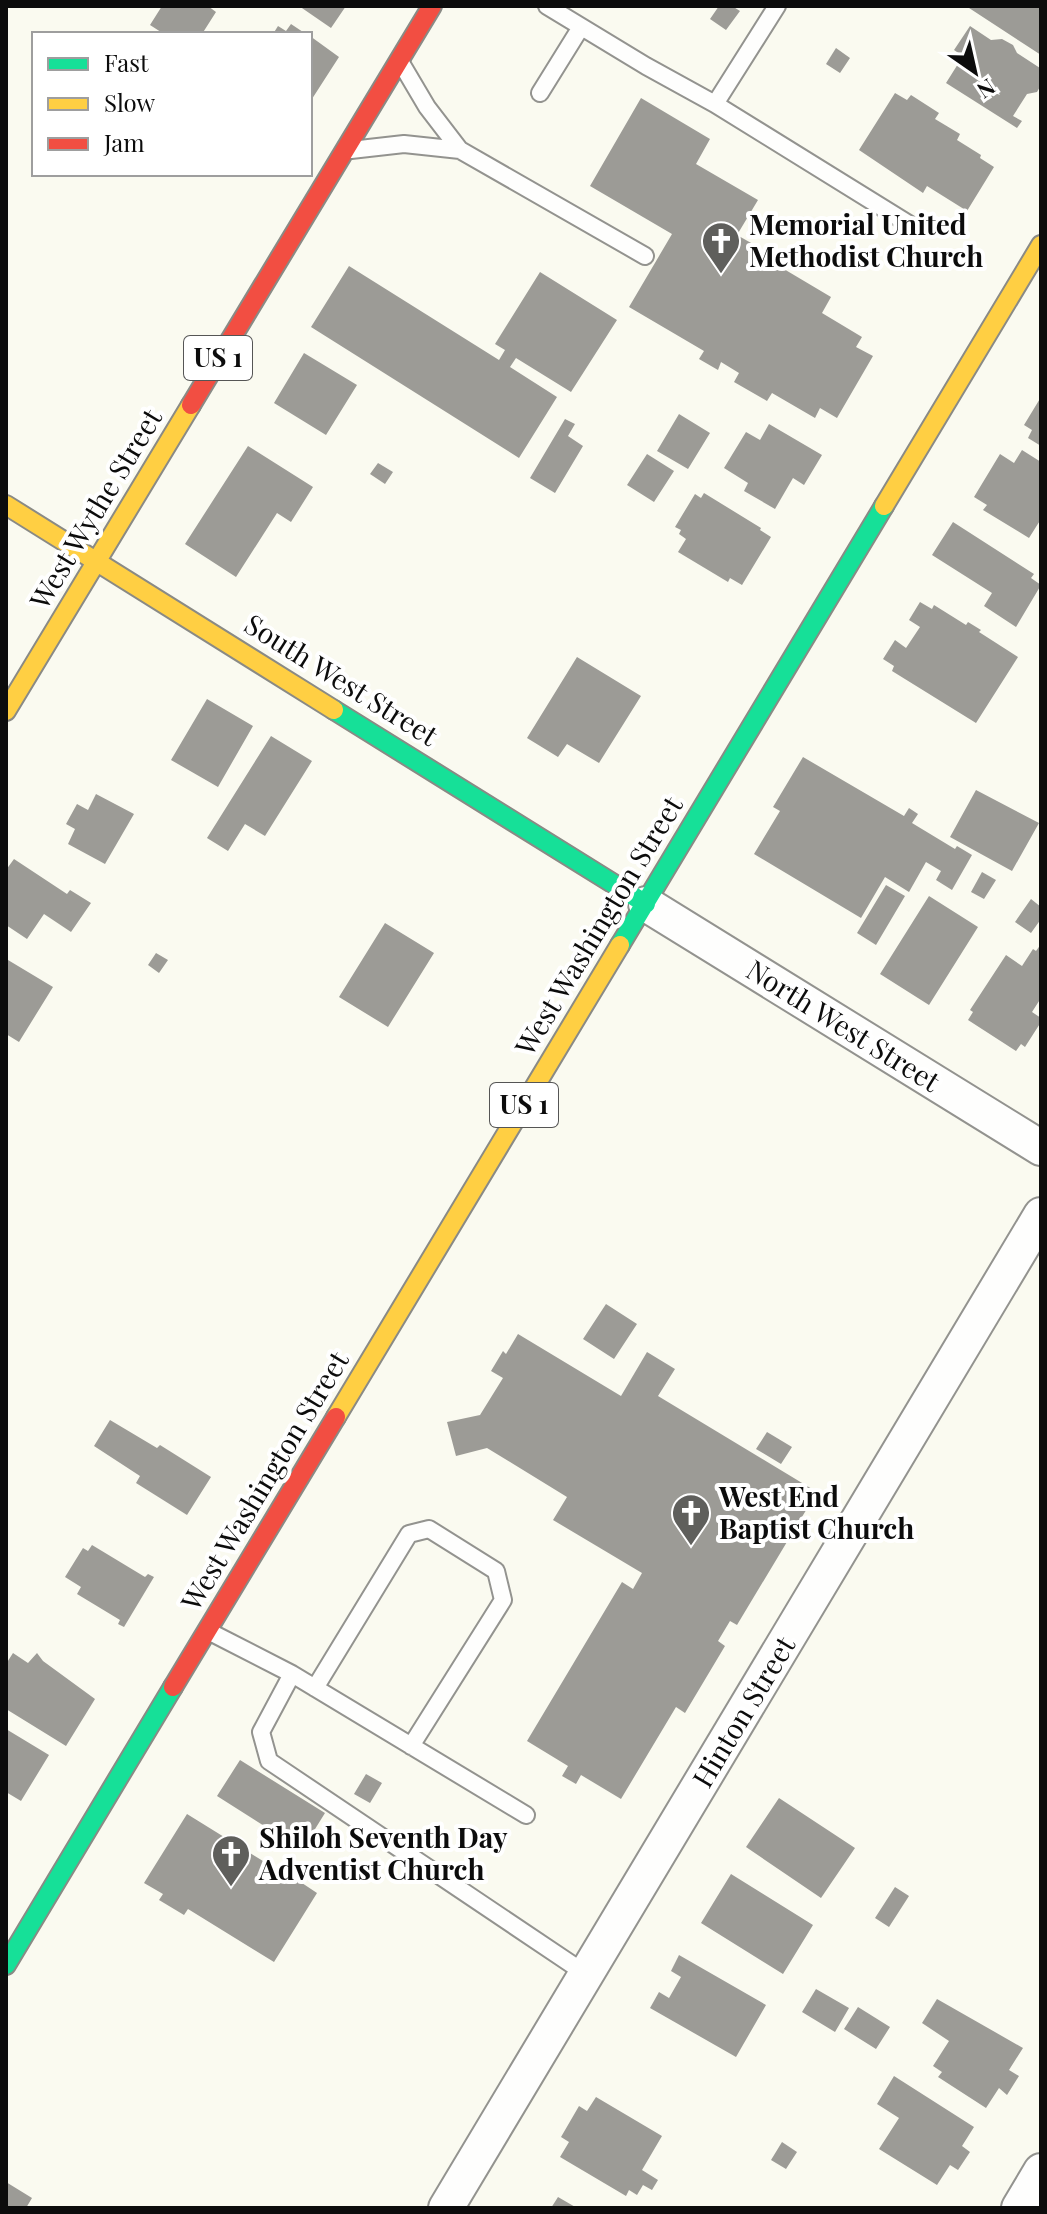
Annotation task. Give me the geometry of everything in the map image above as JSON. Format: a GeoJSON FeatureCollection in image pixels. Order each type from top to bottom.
{"type":"FeatureCollection","features":[{"type":"Feature","properties":{"kind":"main road","name":"West Wythe Street"},"geometry":{"type":"LineString","coordinates":[[6,711],[432,6]]}},
{"type":"Feature","properties":{"kind":"main road","name":"West Washington Street"},"geometry":{"type":"LineString","coordinates":[[6,1965],[1041,245]]}},
{"type":"Feature","properties":{"kind":"main road","name":"South West Street"},"geometry":{"type":"LineString","coordinates":[[6,505],[646,904]]}},
{"type":"Feature","properties":{"kind":"street","name":"North West Street"},"geometry":{"type":"LineString","coordinates":[[646,904],[1041,1148]]}},
{"type":"Feature","properties":{"kind":"street","name":"Hinton Street"},"geometry":{"type":"LineString","coordinates":[[446,2208],[1041,1215]]}},
{"type":"Feature","properties":{"kind":"street"},"geometry":{"type":"LineString","coordinates":[[1019,2208],[1041,2171]]}},
{"type":"Feature","properties":{"kind":"lane"},"geometry":{"type":"LineString","coordinates":[[547,6],[715,104],[912,226]]}},
{"type":"Feature","properties":{"kind":"lane"},"geometry":{"type":"LineString","coordinates":[[715,104],[777,6]]}},
{"type":"Feature","properties":{"kind":"lane"},"geometry":{"type":"LineString","coordinates":[[540,93],[581,27]]}},
{"type":"Feature","properties":{"kind":"lane"},"geometry":{"type":"LineString","coordinates":[[400,61],[427,107],[460,150],[645,256]]}},
{"type":"Feature","properties":{"kind":"lane"},"geometry":{"type":"LineString","coordinates":[[345,150],[404,144],[460,150]]}},
{"type":"Feature","properties":{"kind":"lane"},"geometry":{"type":"LineString","coordinates":[[315,1688],[409,1534],[429,1529],[496,1571],[503,1600],[411,1746]]}},
{"type":"Feature","properties":{"kind":"lane"},"geometry":{"type":"LineString","coordinates":[[207,1631],[292,1674],[526,1815]]}},
{"type":"Feature","properties":{"kind":"lane"},"geometry":{"type":"LineString","coordinates":[[292,1674],[261,1732],[269,1761],[586,1974]]}},
{"type":"Feature","properties":{"kind":"building"},"geometry":{"type":"Polygon","coordinates":[[[162,6],[208,6],[216,12],[203,32],[161,32],[150,25],[162,6]]]}},
{"type":"Feature","properties":{"kind":"building"},"geometry":{"type":"Polygon","coordinates":[[[299,6],[346,6],[331,28],[299,6]]]}},
{"type":"Feature","properties":{"kind":"building"},"geometry":{"type":"Polygon","coordinates":[[[719,6],[732,6],[740,11],[726,30],[710,19],[719,6]]]}},
{"type":"Feature","properties":{"kind":"building"},"geometry":{"type":"Polygon","coordinates":[[[966,6],[1041,6],[1041,55],[966,6]]]}},
{"type":"Feature","properties":{"kind":"building"},"geometry":{"type":"Polygon","coordinates":[[[291,24],[303,32],[274,32],[278,26],[286,31],[291,24]]]}},
{"type":"Feature","properties":{"kind":"building"},"geometry":{"type":"Polygon","coordinates":[[[970,26],[991,40],[1002,39],[1013,45],[1017,53],[1040,68],[1041,85],[1037,92],[1027,94],[1013,116],[1022,121],[1017,128],[946,83],[963,56],[954,50],[970,26]]]}},
{"type":"Feature","properties":{"kind":"building"},"geometry":{"type":"Polygon","coordinates":[[[312,37],[339,57],[312,99],[312,37]]]}},
{"type":"Feature","properties":{"kind":"building"},"geometry":{"type":"Polygon","coordinates":[[[836,48],[850,58],[840,73],[826,64],[836,48]]]}},
{"type":"Feature","properties":{"kind":"building"},"geometry":{"type":"Polygon","coordinates":[[[895,93],[907,100],[911,95],[939,113],[935,119],[960,134],[957,140],[994,167],[967,211],[927,186],[923,193],[859,150],[895,93]]]}},
{"type":"Feature","properties":{"kind":"building","name":"Memorial United Methodist Church"},"geometry":{"type":"Polygon","coordinates":[[[641,98],[710,139],[696,164],[758,200],[737,235],[760,248],[757,253],[831,297],[822,313],[862,337],[856,347],[873,356],[837,418],[820,408],[815,418],[772,393],[767,401],[734,382],[739,373],[721,362],[718,370],[699,359],[704,351],[629,307],[672,234],[590,186],[641,98]]]}},
{"type":"Feature","properties":{"kind":"building"},"geometry":{"type":"Polygon","coordinates":[[[349,266],[499,360],[505,350],[495,344],[540,272],[617,320],[571,392],[516,358],[510,367],[557,397],[519,458],[311,327],[349,266]]]}},
{"type":"Feature","properties":{"kind":"building"},"geometry":{"type":"Polygon","coordinates":[[[304,353],[357,385],[326,435],[274,403],[304,353]]]}},
{"type":"Feature","properties":{"kind":"building"},"geometry":{"type":"Polygon","coordinates":[[[1041,397],[1041,446],[1028,438],[1032,430],[1024,425],[1041,397]]]}},
{"type":"Feature","properties":{"kind":"building"},"geometry":{"type":"Polygon","coordinates":[[[679,414],[710,433],[688,469],[657,451],[679,414]]]}},
{"type":"Feature","properties":{"kind":"building"},"geometry":{"type":"Polygon","coordinates":[[[565,419],[575,424],[568,436],[583,446],[555,493],[530,478],[565,419]]]}},
{"type":"Feature","properties":{"kind":"building"},"geometry":{"type":"Polygon","coordinates":[[[769,424],[822,455],[804,485],[793,478],[775,509],[744,491],[748,483],[724,468],[746,432],[760,440],[769,424]]]}},
{"type":"Feature","properties":{"kind":"building"},"geometry":{"type":"Polygon","coordinates":[[[248,446],[313,487],[291,522],[277,513],[236,577],[185,544],[248,446]]]}},
{"type":"Feature","properties":{"kind":"building"},"geometry":{"type":"Polygon","coordinates":[[[1022,450],[1041,462],[1041,519],[1029,538],[983,510],[987,505],[974,497],[1000,454],[1014,463],[1022,450]]]}},
{"type":"Feature","properties":{"kind":"building"},"geometry":{"type":"Polygon","coordinates":[[[647,454],[674,471],[654,502],[627,485],[647,454]]]}},
{"type":"Feature","properties":{"kind":"building"},"geometry":{"type":"Polygon","coordinates":[[[378,463],[393,472],[385,484],[370,474],[378,463]]]}},
{"type":"Feature","properties":{"kind":"building"},"geometry":{"type":"Polygon","coordinates":[[[704,493],[771,537],[742,585],[730,578],[728,582],[678,552],[686,539],[675,527],[695,494],[701,498],[704,493]]]}},
{"type":"Feature","properties":{"kind":"building"},"geometry":{"type":"Polygon","coordinates":[[[953,522],[1034,574],[1031,578],[1041,585],[1016,627],[984,606],[992,593],[932,555],[953,522]]]}},
{"type":"Feature","properties":{"kind":"building"},"geometry":{"type":"Polygon","coordinates":[[[920,602],[932,609],[934,605],[966,625],[968,622],[1018,657],[976,723],[892,671],[894,666],[883,659],[895,640],[906,648],[920,627],[909,620],[920,602]]]}},
{"type":"Feature","properties":{"kind":"building"},"geometry":{"type":"Polygon","coordinates":[[[577,657],[641,696],[599,763],[567,744],[558,757],[527,738],[577,657]]]}},
{"type":"Feature","properties":{"kind":"building"},"geometry":{"type":"Polygon","coordinates":[[[207,699],[253,726],[218,787],[171,760],[207,699]]]}},
{"type":"Feature","properties":{"kind":"building"},"geometry":{"type":"Polygon","coordinates":[[[271,736],[312,761],[265,836],[245,824],[228,851],[207,838],[271,736]]]}},
{"type":"Feature","properties":{"kind":"building"},"geometry":{"type":"Polygon","coordinates":[[[803,757],[904,816],[909,808],[918,814],[912,823],[955,849],[957,846],[972,855],[952,890],[936,880],[941,871],[926,862],[909,892],[885,877],[861,918],[754,854],[780,811],[773,807],[803,757]]]}},
{"type":"Feature","properties":{"kind":"building"},"geometry":{"type":"Polygon","coordinates":[[[976,790],[1039,823],[1012,871],[950,837],[976,790]]]}},
{"type":"Feature","properties":{"kind":"building"},"geometry":{"type":"Polygon","coordinates":[[[96,794],[134,814],[105,864],[68,844],[75,829],[66,824],[77,804],[88,810],[96,794]]]}},
{"type":"Feature","properties":{"kind":"building"},"geometry":{"type":"Polygon","coordinates":[[[14,859],[67,894],[70,890],[91,903],[71,932],[44,914],[27,939],[6,925],[6,870],[14,859]]]}},
{"type":"Feature","properties":{"kind":"building"},"geometry":{"type":"Polygon","coordinates":[[[982,872],[996,880],[984,899],[971,892],[982,872]]]}},
{"type":"Feature","properties":{"kind":"building"},"geometry":{"type":"Polygon","coordinates":[[[886,885],[905,896],[876,945],[857,933],[886,885]]]}},
{"type":"Feature","properties":{"kind":"building"},"geometry":{"type":"Polygon","coordinates":[[[929,896],[978,927],[929,1005],[880,974],[929,896]]]}},
{"type":"Feature","properties":{"kind":"building"},"geometry":{"type":"Polygon","coordinates":[[[1031,899],[1041,907],[1041,919],[1031,933],[1015,922],[1031,899]]]}},
{"type":"Feature","properties":{"kind":"building"},"geometry":{"type":"Polygon","coordinates":[[[385,923],[434,953],[388,1027],[339,997],[385,923]]]}},
{"type":"Feature","properties":{"kind":"building"},"geometry":{"type":"Polygon","coordinates":[[[1041,944],[1041,998],[1032,1012],[1041,1018],[1041,1022],[1025,1047],[1021,1044],[1016,1051],[968,1020],[973,1012],[970,1010],[1006,955],[1022,966],[1033,949],[1036,951],[1041,944]]]}},
{"type":"Feature","properties":{"kind":"building"},"geometry":{"type":"Polygon","coordinates":[[[156,953],[168,960],[159,973],[148,965],[156,953]]]}},
{"type":"Feature","properties":{"kind":"building"},"geometry":{"type":"Polygon","coordinates":[[[8,960],[53,987],[19,1042],[6,1034],[8,960]]]}},
{"type":"Feature","properties":{"kind":"building"},"geometry":{"type":"Polygon","coordinates":[[[606,1304],[637,1324],[614,1359],[583,1339],[606,1304]]]}},
{"type":"Feature","properties":{"kind":"building","name":"West End Baptist Church"},"geometry":{"type":"Polygon","coordinates":[[[518,1334],[621,1396],[647,1352],[675,1369],[658,1396],[817,1492],[737,1625],[730,1621],[718,1641],[725,1646],[685,1713],[676,1707],[621,1799],[581,1775],[576,1784],[562,1776],[568,1766],[527,1741],[622,1582],[633,1589],[642,1573],[553,1520],[567,1497],[487,1448],[456,1456],[447,1422],[480,1415],[503,1378],[491,1371],[518,1334]]]}},
{"type":"Feature","properties":{"kind":"building"},"geometry":{"type":"Polygon","coordinates":[[[110,1420],[157,1448],[160,1445],[211,1477],[187,1515],[136,1483],[140,1476],[94,1446],[110,1420]]]}},
{"type":"Feature","properties":{"kind":"building"},"geometry":{"type":"Polygon","coordinates":[[[767,1432],[792,1447],[781,1464],[756,1449],[767,1432]]]}},
{"type":"Feature","properties":{"kind":"building"},"geometry":{"type":"Polygon","coordinates":[[[92,1545],[145,1577],[148,1574],[154,1577],[124,1627],[118,1624],[120,1620],[77,1594],[81,1587],[65,1577],[83,1548],[88,1551],[92,1545]]]}},
{"type":"Feature","properties":{"kind":"building"},"geometry":{"type":"Polygon","coordinates":[[[13,1653],[28,1663],[37,1653],[43,1661],[95,1699],[66,1746],[6,1709],[6,1664],[13,1653]]]}},
{"type":"Feature","properties":{"kind":"building"},"geometry":{"type":"Polygon","coordinates":[[[6,1729],[49,1755],[21,1801],[6,1792],[6,1729]]]}},
{"type":"Feature","properties":{"kind":"building"},"geometry":{"type":"Polygon","coordinates":[[[240,1760],[325,1813],[302,1850],[217,1796],[240,1760]]]}},
{"type":"Feature","properties":{"kind":"building"},"geometry":{"type":"Polygon","coordinates":[[[366,1774],[382,1783],[370,1803],[354,1794],[366,1774]]]}},
{"type":"Feature","properties":{"kind":"building"},"geometry":{"type":"Polygon","coordinates":[[[779,1798],[855,1848],[821,1898],[746,1847],[779,1798]]]}},
{"type":"Feature","properties":{"kind":"building","name":"Shiloh Seventh Day Adventist Church"},"geometry":{"type":"Polygon","coordinates":[[[187,1814],[276,1869],[281,1862],[303,1876],[299,1881],[317,1893],[274,1962],[188,1909],[184,1915],[159,1900],[163,1894],[144,1883],[187,1814]]]}},
{"type":"Feature","properties":{"kind":"building"},"geometry":{"type":"Polygon","coordinates":[[[731,1874],[813,1925],[783,1974],[701,1923],[731,1874]]]}},
{"type":"Feature","properties":{"kind":"building"},"geometry":{"type":"Polygon","coordinates":[[[895,1887],[909,1896],[889,1927],[875,1918],[895,1887]]]}},
{"type":"Feature","properties":{"kind":"building"},"geometry":{"type":"Polygon","coordinates":[[[679,1955],[766,2005],[736,2057],[650,2008],[659,1992],[669,1998],[681,1977],[671,1971],[679,1955]]]}},
{"type":"Feature","properties":{"kind":"building"},"geometry":{"type":"Polygon","coordinates":[[[816,1989],[849,2008],[835,2032],[802,2012],[816,1989]]]}},
{"type":"Feature","properties":{"kind":"building"},"geometry":{"type":"Polygon","coordinates":[[[937,1999],[1023,2048],[1009,2070],[1019,2076],[1007,2095],[999,2088],[986,2108],[938,2077],[942,2072],[933,2066],[949,2041],[922,2023],[937,1999]]]}},
{"type":"Feature","properties":{"kind":"building"},"geometry":{"type":"Polygon","coordinates":[[[858,2007],[890,2027],[876,2049],[844,2029],[858,2007]]]}},
{"type":"Feature","properties":{"kind":"building"},"geometry":{"type":"Polygon","coordinates":[[[894,2076],[974,2127],[962,2146],[970,2152],[958,2170],[950,2165],[937,2185],[879,2149],[899,2118],[877,2104],[894,2076]]]}},
{"type":"Feature","properties":{"kind":"building"},"geometry":{"type":"Polygon","coordinates":[[[596,2097],[662,2136],[642,2170],[658,2180],[652,2190],[643,2185],[637,2195],[629,2190],[626,2196],[560,2157],[569,2142],[561,2137],[579,2106],[587,2111],[596,2097]]]}},
{"type":"Feature","properties":{"kind":"building"},"geometry":{"type":"Polygon","coordinates":[[[782,2142],[797,2152],[786,2169],[771,2160],[782,2142]]]}},
{"type":"Feature","properties":{"kind":"building"},"geometry":{"type":"Polygon","coordinates":[[[6,2182],[32,2198],[26,2208],[6,2208],[6,2182]]]}},
{"type":"Feature","properties":{"kind":"building"},"geometry":{"type":"Polygon","coordinates":[[[558,2197],[577,2208],[551,2208],[558,2197]]]}},
{"type":"Feature","properties":{"kind":"traffic: fast"},"geometry":{"type":"LineString","coordinates":[[620,945],[884,506]]}},
{"type":"Feature","properties":{"kind":"traffic: fast"},"geometry":{"type":"LineString","coordinates":[[334,710],[646,904]]}},
{"type":"Feature","properties":{"kind":"traffic: fast"},"geometry":{"type":"LineString","coordinates":[[6,1965],[173,1687]]}},
{"type":"Feature","properties":{"kind":"traffic: slow"},"geometry":{"type":"LineString","coordinates":[[884,506],[1041,245]]}},
{"type":"Feature","properties":{"kind":"traffic: slow"},"geometry":{"type":"LineString","coordinates":[[6,711],[191,405]]}},
{"type":"Feature","properties":{"kind":"traffic: slow"},"geometry":{"type":"LineString","coordinates":[[6,505],[334,710]]}},
{"type":"Feature","properties":{"kind":"traffic: slow"},"geometry":{"type":"LineString","coordinates":[[336,1417],[620,945]]}},
{"type":"Feature","properties":{"kind":"traffic: jam"},"geometry":{"type":"LineString","coordinates":[[191,405],[432,6]]}},
{"type":"Feature","properties":{"kind":"traffic: jam"},"geometry":{"type":"LineString","coordinates":[[173,1687],[336,1417]]}},
{"type":"Feature","properties":{"kind":"place","name":"Memorial United Methodist Church"},"geometry":{"type":"Point","coordinates":[721,275]}},
{"type":"Feature","properties":{"kind":"place","name":"West End Baptist Church"},"geometry":{"type":"Point","coordinates":[691,1547]}},
{"type":"Feature","properties":{"kind":"place","name":"Shiloh Seventh Day Adventist Church"},"geometry":{"type":"Point","coordinates":[231,1888]}}]}
